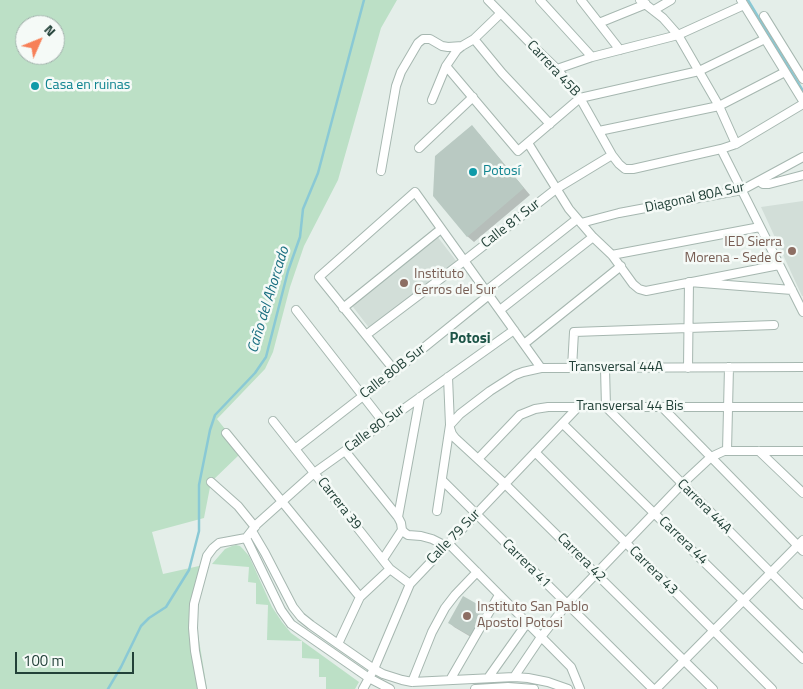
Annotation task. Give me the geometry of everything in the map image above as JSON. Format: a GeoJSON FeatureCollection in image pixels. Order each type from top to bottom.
{"type":"FeatureCollection","features":[{"type":"Feature","properties":{"kind":"street","name":"Carrera 45B"},"geometry":{"type":"LineString","coordinates":[[488,0],[557,69],[580,98],[612,155],[625,169],[633,169],[722,149]]}},
{"type":"Feature","properties":{"kind":"street"},"geometry":{"type":"LineString","coordinates":[[540,0],[592,58]]}},
{"type":"Feature","properties":{"kind":"street"},"geometry":{"type":"LineString","coordinates":[[581,0],[620,50]]}},
{"type":"Feature","properties":{"kind":"street"},"geometry":{"type":"LineString","coordinates":[[654,10],[671,0]]}},
{"type":"Feature","properties":{"kind":"street"},"geometry":{"type":"LineString","coordinates":[[599,23],[643,2],[654,10],[678,35],[719,106],[736,144]]}},
{"type":"Feature","properties":{"kind":"street"},"geometry":{"type":"LineString","coordinates":[[557,69],[678,35],[742,2],[762,22],[799,79],[803,102],[736,144],[722,149],[803,312]]}},
{"type":"Feature","properties":{"kind":"street"},"geometry":{"type":"LineString","coordinates":[[432,100],[446,66],[453,55],[462,46],[474,39],[500,14]]}},
{"type":"Feature","properties":{"kind":"street"},"geometry":{"type":"LineString","coordinates":[[762,22],[765,39],[785,72],[799,79]]}},
{"type":"Feature","properties":{"kind":"street"},"geometry":{"type":"LineString","coordinates":[[381,171],[396,86],[418,43],[424,38],[448,48],[462,46]]}},
{"type":"Feature","properties":{"kind":"street"},"geometry":{"type":"LineString","coordinates":[[474,39],[502,73],[550,124]]}},
{"type":"Feature","properties":{"kind":"street"},"geometry":{"type":"LineString","coordinates":[[446,66],[518,152],[580,98],[699,71],[765,39]]}},
{"type":"Feature","properties":{"kind":"street"},"geometry":{"type":"LineString","coordinates":[[599,130],[719,106],[785,72]]}},
{"type":"Feature","properties":{"kind":"street"},"geometry":{"type":"LineString","coordinates":[[419,148],[473,97]]}},
{"type":"Feature","properties":{"kind":"street"},"geometry":{"type":"LineString","coordinates":[[528,143],[556,189],[579,221],[612,255],[636,287],[643,291],[779,265]]}},
{"type":"Feature","properties":{"kind":"street","name":"Calle 81 Sur"},"geometry":{"type":"LineString","coordinates":[[366,336],[556,189],[612,155]]}},
{"type":"Feature","properties":{"kind":"street","name":"Diagonal 80A Sur"},"geometry":{"type":"LineString","coordinates":[[579,221],[742,190],[803,157]]}},
{"type":"Feature","properties":{"kind":"street"},"geometry":{"type":"LineString","coordinates":[[759,182],[769,184],[803,176]]}},
{"type":"Feature","properties":{"kind":"street"},"geometry":{"type":"LineString","coordinates":[[395,371],[319,278],[415,192],[541,368]]}},
{"type":"Feature","properties":{"kind":"street","name":"Calle 80B Sur"},"geometry":{"type":"LineString","coordinates":[[295,449],[395,371],[488,293],[579,221]]}},
{"type":"Feature","properties":{"kind":"street"},"geometry":{"type":"LineString","coordinates":[[612,255],[760,227]]}},
{"type":"Feature","properties":{"kind":"street"},"geometry":{"type":"LineString","coordinates":[[343,308],[442,229]]}},
{"type":"Feature","properties":{"kind":"street"},"geometry":{"type":"LineString","coordinates":[[500,310],[593,236]]}},
{"type":"Feature","properties":{"kind":"street"},"geometry":{"type":"LineString","coordinates":[[524,344],[621,266]]}},
{"type":"Feature","properties":{"kind":"street"},"geometry":{"type":"LineString","coordinates":[[689,282],[792,290]]}},
{"type":"Feature","properties":{"kind":"street"},"geometry":{"type":"LineString","coordinates":[[688,368],[689,282]]}},
{"type":"Feature","properties":{"kind":"street"},"geometry":{"type":"LineString","coordinates":[[296,310],[384,422]]}},
{"type":"Feature","properties":{"kind":"street"},"geometry":{"type":"LineString","coordinates":[[572,368],[574,332],[774,324]]}},
{"type":"Feature","properties":{"kind":"street","name":"Calle 80 Sur"},"geometry":{"type":"LineString","coordinates":[[246,538],[253,529],[314,473],[514,330]]}},
{"type":"Feature","properties":{"kind":"street","name":"Transversal 44A"},"geometry":{"type":"LineString","coordinates":[[450,426],[460,414],[501,383],[522,372],[541,368],[803,367]]}},
{"type":"Feature","properties":{"kind":"street"},"geometry":{"type":"LineString","coordinates":[[605,368],[606,407]]}},
{"type":"Feature","properties":{"kind":"street"},"geometry":{"type":"LineString","coordinates":[[727,451],[730,368]]}},
{"type":"Feature","properties":{"kind":"street"},"geometry":{"type":"LineString","coordinates":[[437,511],[450,426],[448,377]]}},
{"type":"Feature","properties":{"kind":"street"},"geometry":{"type":"LineString","coordinates":[[398,516],[420,397]]}},
{"type":"Feature","properties":{"kind":"street","name":"Transversal 44 Bis"},"geometry":{"type":"LineString","coordinates":[[478,459],[520,415],[534,409],[578,407],[803,407]]}},
{"type":"Feature","properties":{"kind":"street","name":"Calle 79 Sur"},"geometry":{"type":"LineString","coordinates":[[363,689],[374,669],[410,584],[578,407]]}},
{"type":"Feature","properties":{"kind":"street","name":"Carrera 44A"},"geometry":{"type":"LineString","coordinates":[[606,407],[803,606]]}},
{"type":"Feature","properties":{"kind":"street"},"geometry":{"type":"LineString","coordinates":[[654,689],[770,573],[801,545],[710,457],[662,407]]}},
{"type":"Feature","properties":{"kind":"street","name":"Carrera 39"},"geometry":{"type":"LineString","coordinates":[[273,421],[390,569],[410,584]]}},
{"type":"Feature","properties":{"kind":"street","name":"Carrera 44"},"geometry":{"type":"LineString","coordinates":[[563,424],[803,659]]}},
{"type":"Feature","properties":{"kind":"street","name":"Carrera 42"},"geometry":{"type":"LineString","coordinates":[[450,426],[455,438],[505,484],[713,689]]}},
{"type":"Feature","properties":{"kind":"street"},"geometry":{"type":"LineString","coordinates":[[226,433],[360,597]]}},
{"type":"Feature","properties":{"kind":"street"},"geometry":{"type":"LineString","coordinates":[[345,450],[398,516],[402,530],[408,535],[421,536],[447,545],[477,572],[571,666],[580,689]]}},
{"type":"Feature","properties":{"kind":"street"},"geometry":{"type":"LineString","coordinates":[[514,677],[541,637],[567,604],[710,457],[727,451],[803,451]]}},
{"type":"Feature","properties":{"kind":"street"},"geometry":{"type":"LineString","coordinates":[[759,451],[803,493]]}},
{"type":"Feature","properties":{"kind":"street","name":"Carrera 43"},"geometry":{"type":"LineString","coordinates":[[535,452],[772,689]]}},
{"type":"Feature","properties":{"kind":"street","name":"Carrera 41"},"geometry":{"type":"LineString","coordinates":[[442,480],[654,689]]}},
{"type":"Feature","properties":{"kind":"street"},"geometry":{"type":"LineString","coordinates":[[211,482],[238,506],[253,529],[293,607],[311,625],[374,669],[392,678],[412,682],[514,677],[537,679],[568,689]]}},
{"type":"Feature","properties":{"kind":"street"},"geometry":{"type":"LineString","coordinates":[[382,559],[402,530]]}},
{"type":"Feature","properties":{"kind":"street"},"geometry":{"type":"LineString","coordinates":[[202,689],[193,628],[194,604],[207,556],[219,543],[246,538],[281,610],[291,624],[369,678],[390,689]]}},
{"type":"Feature","properties":{"kind":"street"},"geometry":{"type":"LineString","coordinates":[[338,644],[360,597],[390,569]]}},
{"type":"Feature","properties":{"kind":"street"},"geometry":{"type":"LineString","coordinates":[[412,682],[432,632],[445,608],[477,572]]}},
{"type":"Feature","properties":{"kind":"street"},"geometry":{"type":"LineString","coordinates":[[450,680],[499,595]]}},
{"type":"Feature","properties":{"kind":"street"},"geometry":{"type":"LineString","coordinates":[[488,678],[527,623]]}},
{"type":"Feature","properties":{"kind":"street"},"geometry":{"type":"LineString","coordinates":[[475,689],[519,687],[534,689]]}},
{"type":"Feature","properties":{"kind":"shaded area","name":"IED Sierra Morena - Sede C"},"geometry":{"type":"Polygon","coordinates":[[[803,201],[803,296],[802,296],[761,207],[803,201]]]}},
{"type":"Feature","properties":{"kind":"shaded area","name":"Instituto Cerros del Sur"},"geometry":{"type":"Polygon","coordinates":[[[437,236],[457,262],[370,329],[350,303],[437,236]]]}},
{"type":"Feature","properties":{"kind":"green space"},"geometry":{"type":"Polygon","coordinates":[[[0,0],[397,0],[381,28],[338,180],[304,246],[290,287],[273,352],[265,369],[217,419],[225,429],[222,434],[240,454],[211,482],[204,518],[152,532],[163,574],[208,564],[197,612],[197,628],[207,689],[0,689],[0,0]]]}},
{"type":"Feature","properties":{"kind":"green space"},"geometry":{"type":"Polygon","coordinates":[[[236,545],[240,546],[249,556],[272,607],[291,633],[359,682],[355,689],[326,689],[326,677],[319,677],[319,659],[302,658],[302,641],[267,640],[268,605],[256,604],[256,583],[248,582],[249,567],[212,564],[225,549],[236,545]]]}},
{"type":"Feature","properties":{"kind":"building","name":"Potosí"},"geometry":{"type":"Polygon","coordinates":[[[472,125],[524,188],[467,237],[433,196],[435,156],[472,125]]]}},
{"type":"Feature","properties":{"kind":"building","name":"Instituto San Pablo Apostol Potosi"},"geometry":{"type":"Polygon","coordinates":[[[463,596],[486,609],[471,636],[448,623],[463,596]]]}},
{"type":"Feature","properties":{"kind":"waterway","name":"Caño del Ahorcado"},"geometry":{"type":"LineString","coordinates":[[108,689],[141,626],[149,618],[166,607],[189,570],[199,531],[199,485],[210,430],[215,415],[255,373],[266,357],[288,271],[300,237],[303,209],[318,173],[364,0]]}},
{"type":"Feature","properties":{"kind":"waterway"},"geometry":{"type":"LineString","coordinates":[[748,0],[803,91]]}},
{"type":"Feature","properties":{"kind":"place","name":"Casa en ruinas"},"geometry":{"type":"Point","coordinates":[35,86]}},
{"type":"Feature","properties":{"kind":"place","name":"Potosí"},"geometry":{"type":"Point","coordinates":[473,172]}},
{"type":"Feature","properties":{"kind":"place","name":"IED Sierra Morena - Sede C"},"geometry":{"type":"Point","coordinates":[792,251]}},
{"type":"Feature","properties":{"kind":"place","name":"Instituto Cerros del Sur"},"geometry":{"type":"Point","coordinates":[404,283]}},
{"type":"Feature","properties":{"kind":"place","name":"Instituto San Pablo Apostol Potosi"},"geometry":{"type":"Point","coordinates":[467,616]}},
{"type":"Feature","properties":{"kind":"district","name":"Potosi"},"geometry":{"type":"Point","coordinates":[470,339]}}]}
